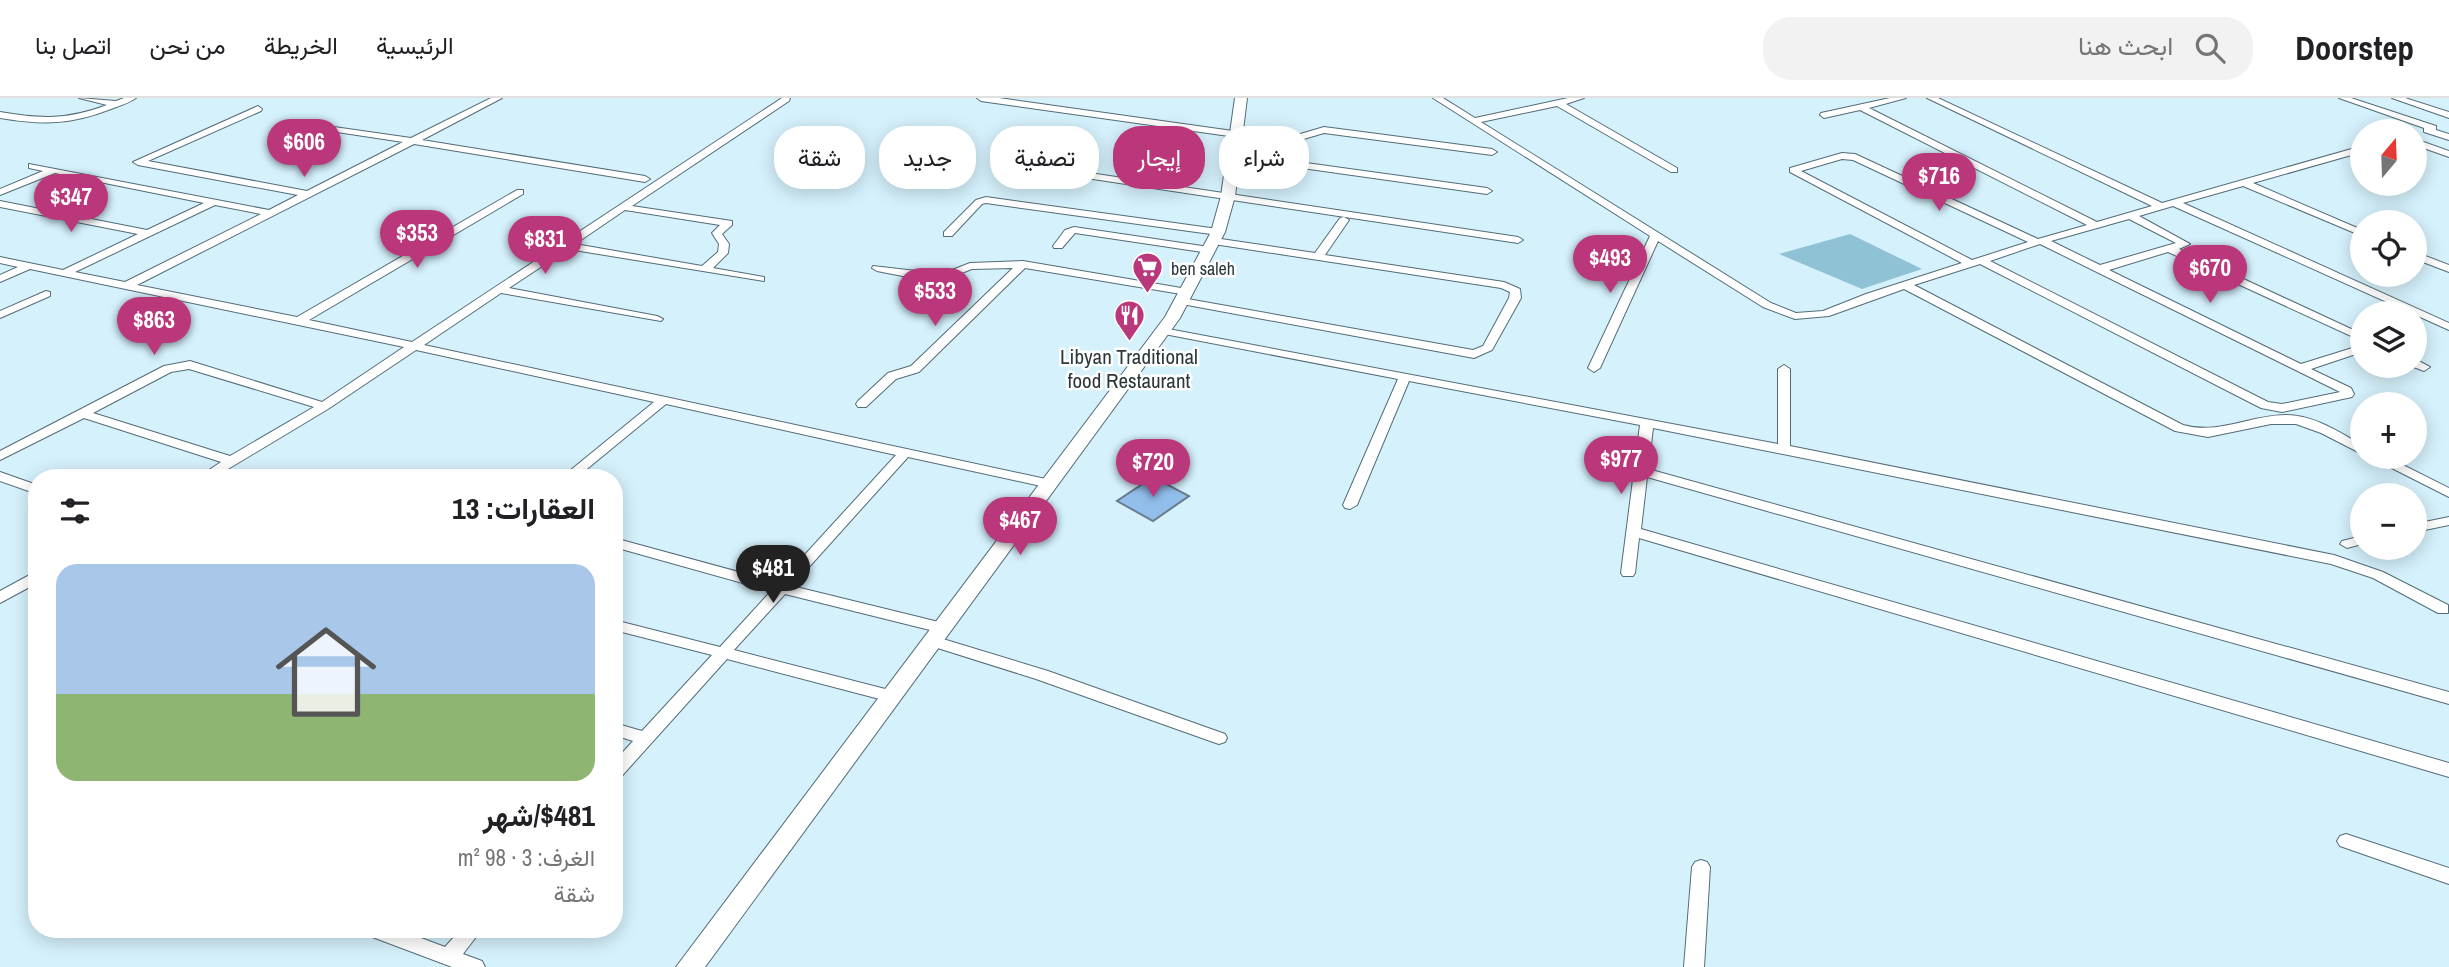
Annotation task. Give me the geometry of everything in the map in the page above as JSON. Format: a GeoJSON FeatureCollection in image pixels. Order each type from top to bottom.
{"type":"FeatureCollection","features":[{"type":"Feature","properties":{"kind":"main road"},"geometry":{"type":"LineString","coordinates":[[1237,126],[1241,98]]}},
{"type":"Feature","properties":{"kind":"main road"},"geometry":{"type":"LineString","coordinates":[[689,967],[1163,331],[1214,241],[1229,189]]}},
{"type":"Feature","properties":{"kind":"street"},"geometry":{"type":"LineString","coordinates":[[83,98],[117,104]]}},
{"type":"Feature","properties":{"kind":"street"},"geometry":{"type":"LineString","coordinates":[[0,115],[34,122],[63,122],[132,98]]}},
{"type":"Feature","properties":{"kind":"street"},"geometry":{"type":"LineString","coordinates":[[124,287],[498,98]]}},
{"type":"Feature","properties":{"kind":"street"},"geometry":{"type":"LineString","coordinates":[[981,98],[1219,130]]}},
{"type":"Feature","properties":{"kind":"street"},"geometry":{"type":"LineString","coordinates":[[1437,98],[1767,305],[1795,316],[1825,314],[1976,261],[2350,152]]}},
{"type":"Feature","properties":{"kind":"street"},"geometry":{"type":"LineString","coordinates":[[1474,121],[1580,98]]}},
{"type":"Feature","properties":{"kind":"street"},"geometry":{"type":"LineString","coordinates":[[1824,115],[1902,98]]}},
{"type":"Feature","properties":{"kind":"street"},"geometry":{"type":"LineString","coordinates":[[1931,98],[2449,327]]}},
{"type":"Feature","properties":{"kind":"street"},"geometry":{"type":"LineString","coordinates":[[2343,98],[2449,137]]}},
{"type":"Feature","properties":{"kind":"street"},"geometry":{"type":"LineString","coordinates":[[2396,98],[2449,115]]}},
{"type":"Feature","properties":{"kind":"street"},"geometry":{"type":"LineString","coordinates":[[218,469],[324,406],[786,99]]}},
{"type":"Feature","properties":{"kind":"street"},"geometry":{"type":"LineString","coordinates":[[1559,103],[1674,170]]}},
{"type":"Feature","properties":{"kind":"street"},"geometry":{"type":"LineString","coordinates":[[1861,107],[2097,226]]}},
{"type":"Feature","properties":{"kind":"street"},"geometry":{"type":"LineString","coordinates":[[258,108],[138,162],[308,194]]}},
{"type":"Feature","properties":{"kind":"street"},"geometry":{"type":"LineString","coordinates":[[2427,130],[2449,123]]}},
{"type":"Feature","properties":{"kind":"street"},"geometry":{"type":"LineString","coordinates":[[337,129],[645,179]]}},
{"type":"Feature","properties":{"kind":"street"},"geometry":{"type":"LineString","coordinates":[[1309,133],[1319,129],[1492,152]]}},
{"type":"Feature","properties":{"kind":"street"},"geometry":{"type":"LineString","coordinates":[[2427,146],[2449,154]]}},
{"type":"Feature","properties":{"kind":"street"},"geometry":{"type":"LineString","coordinates":[[1842,156],[1855,157],[2099,269],[2347,391],[2348,394],[2282,408],[2255,401],[1976,261],[1793,170],[1842,156]]}},
{"type":"Feature","properties":{"kind":"street"},"geometry":{"type":"LineString","coordinates":[[32,166],[270,213]]}},
{"type":"Feature","properties":{"kind":"street"},"geometry":{"type":"LineString","coordinates":[[1309,166],[1487,191]]}},
{"type":"Feature","properties":{"kind":"street"},"geometry":{"type":"LineString","coordinates":[[0,192],[52,171]]}},
{"type":"Feature","properties":{"kind":"street"},"geometry":{"type":"LineString","coordinates":[[1099,177],[1518,240]]}},
{"type":"Feature","properties":{"kind":"street"},"geometry":{"type":"LineString","coordinates":[[2244,183],[2350,228]]}},
{"type":"Feature","properties":{"kind":"street"},"geometry":{"type":"LineString","coordinates":[[299,321],[520,192]]}},
{"type":"Feature","properties":{"kind":"street"},"geometry":{"type":"LineString","coordinates":[[877,268],[943,277],[970,266],[1023,264],[1474,354],[1488,348],[1515,298],[1516,291],[1504,285],[1214,241],[986,200],[979,202],[948,233]]}},
{"type":"Feature","properties":{"kind":"street"},"geometry":{"type":"LineString","coordinates":[[64,274],[214,202]]}},
{"type":"Feature","properties":{"kind":"street"},"geometry":{"type":"LineString","coordinates":[[0,204],[148,233]]}},
{"type":"Feature","properties":{"kind":"street"},"geometry":{"type":"LineString","coordinates":[[622,207],[728,223],[717,233],[724,244],[723,253],[706,268]]}},
{"type":"Feature","properties":{"kind":"street"},"geometry":{"type":"LineString","coordinates":[[2099,269],[2185,245],[2184,242],[2132,216]]}},
{"type":"Feature","properties":{"kind":"street"},"geometry":{"type":"LineString","coordinates":[[1318,257],[1344,220]]}},
{"type":"Feature","properties":{"kind":"street"},"geometry":{"type":"LineString","coordinates":[[1058,246],[1069,232],[1074,230],[1214,241]]}},
{"type":"Feature","properties":{"kind":"street"},"geometry":{"type":"LineString","coordinates":[[1594,368],[1656,234]]}},
{"type":"Feature","properties":{"kind":"street"},"geometry":{"type":"LineString","coordinates":[[564,245],[760,279]]}},
{"type":"Feature","properties":{"kind":"street"},"geometry":{"type":"LineString","coordinates":[[2170,249],[2350,332]]}},
{"type":"Feature","properties":{"kind":"street"},"geometry":{"type":"LineString","coordinates":[[0,260],[299,321],[1050,484]]}},
{"type":"Feature","properties":{"kind":"street"},"geometry":{"type":"LineString","coordinates":[[2427,260],[2449,270]]}},
{"type":"Feature","properties":{"kind":"street"},"geometry":{"type":"LineString","coordinates":[[862,404],[892,376],[915,369],[1023,264]]}},
{"type":"Feature","properties":{"kind":"street"},"geometry":{"type":"LineString","coordinates":[[0,279],[29,266]]}},
{"type":"Feature","properties":{"kind":"street"},"geometry":{"type":"LineString","coordinates":[[1905,285],[2179,428],[2196,434],[2211,435],[2285,419],[2300,421],[2350,444]]}},
{"type":"Feature","properties":{"kind":"street"},"geometry":{"type":"LineString","coordinates":[[497,289],[657,319]]}},
{"type":"Feature","properties":{"kind":"street"},"geometry":{"type":"LineString","coordinates":[[0,315],[46,294]]}},
{"type":"Feature","properties":{"kind":"street"},"geometry":{"type":"LineString","coordinates":[[1163,331],[1784,449],[2334,561],[2378,575],[2443,609]]}},
{"type":"Feature","properties":{"kind":"street"},"geometry":{"type":"LineString","coordinates":[[2301,368],[2350,352]]}},
{"type":"Feature","properties":{"kind":"street"},"geometry":{"type":"LineString","coordinates":[[0,456],[168,369],[183,365],[324,406]]}},
{"type":"Feature","properties":{"kind":"street"},"geometry":{"type":"LineString","coordinates":[[1784,369],[1784,449]]}},
{"type":"Feature","properties":{"kind":"street"},"geometry":{"type":"LineString","coordinates":[[1350,505],[1405,377]]}},
{"type":"Feature","properties":{"kind":"street"},"geometry":{"type":"LineString","coordinates":[[578,469],[663,401]]}},
{"type":"Feature","properties":{"kind":"street"},"geometry":{"type":"LineString","coordinates":[[82,413],[231,461]]}},
{"type":"Feature","properties":{"kind":"street"},"geometry":{"type":"LineString","coordinates":[[1628,573],[1647,423]]}},
{"type":"Feature","properties":{"kind":"street"},"geometry":{"type":"LineString","coordinates":[[623,763],[905,453]]}},
{"type":"Feature","properties":{"kind":"street"},"geometry":{"type":"LineString","coordinates":[[2401,469],[2449,493]]}},
{"type":"Feature","properties":{"kind":"street"},"geometry":{"type":"LineString","coordinates":[[1642,471],[2449,698]]}},
{"type":"Feature","properties":{"kind":"street"},"geometry":{"type":"LineString","coordinates":[[0,477],[28,487]]}},
{"type":"Feature","properties":{"kind":"street"},"geometry":{"type":"LineString","coordinates":[[2427,526],[2449,521]]}},
{"type":"Feature","properties":{"kind":"street"},"geometry":{"type":"LineString","coordinates":[[1634,532],[2449,770]]}},
{"type":"Feature","properties":{"kind":"street"},"geometry":{"type":"LineString","coordinates":[[623,545],[937,635],[1219,738]]}},
{"type":"Feature","properties":{"kind":"street"},"geometry":{"type":"LineString","coordinates":[[4,592],[28,580]]}},
{"type":"Feature","properties":{"kind":"street"},"geometry":{"type":"LineString","coordinates":[[623,627],[891,696]]}},
{"type":"Feature","properties":{"kind":"street"},"geometry":{"type":"LineString","coordinates":[[623,732],[646,738]]}},
{"type":"Feature","properties":{"kind":"street"},"geometry":{"type":"LineString","coordinates":[[2346,841],[2449,876]]}},
{"type":"Feature","properties":{"kind":"street"},"geometry":{"type":"LineString","coordinates":[[1694,967],[1701,867]]}},
{"type":"Feature","properties":{"kind":"street"},"geometry":{"type":"LineString","coordinates":[[399,938],[475,967]]}},
{"type":"Feature","properties":{"kind":"street"},"geometry":{"type":"LineString","coordinates":[[450,956],[465,938]]}},
{"type":"Feature","properties":{"kind":"shaded area"},"geometry":{"type":"Polygon","coordinates":[[[1850,234],[1922,269],[1862,289],[1779,254],[1850,234]]]}},
{"type":"Feature","properties":{"kind":"building"},"geometry":{"type":"Polygon","coordinates":[[[1153,477],[1189,496],[1153,521],[1117,501],[1153,477]]]}},
{"type":"Feature","properties":{"kind":"place","name":"ben saleh"},"geometry":{"type":"Point","coordinates":[1148,295]}},
{"type":"Feature","properties":{"kind":"place","name":"Libyan Traditional food Restaurant"},"geometry":{"type":"Point","coordinates":[1129,343]}}]}
